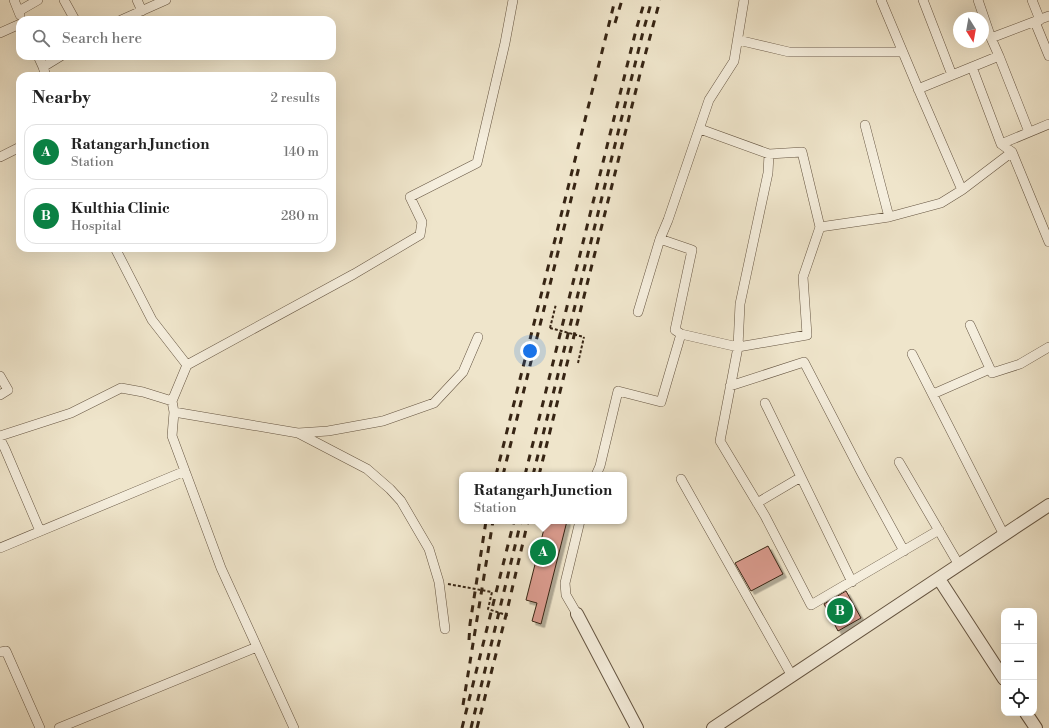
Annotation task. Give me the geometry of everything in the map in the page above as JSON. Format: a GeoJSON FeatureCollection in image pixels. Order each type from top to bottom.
{"type":"FeatureCollection","features":[{"type":"Feature","properties":{"kind":"street"},"geometry":{"type":"LineString","coordinates":[[14,0],[21,16]]}},
{"type":"Feature","properties":{"kind":"street"},"geometry":{"type":"LineString","coordinates":[[19,11],[38,0]]}},
{"type":"Feature","properties":{"kind":"street"},"geometry":{"type":"LineString","coordinates":[[64,0],[73,16]]}},
{"type":"Feature","properties":{"kind":"street"},"geometry":{"type":"LineString","coordinates":[[137,0],[142,11]]}},
{"type":"Feature","properties":{"kind":"street"},"geometry":{"type":"LineString","coordinates":[[130,16],[166,0]]}},
{"type":"Feature","properties":{"kind":"street"},"geometry":{"type":"LineString","coordinates":[[294,728],[221,568],[172,436],[174,412],[172,401],[187,365],[354,274],[420,235],[422,222],[410,197],[477,164],[506,43],[513,0]]}},
{"type":"Feature","properties":{"kind":"street"},"geometry":{"type":"LineString","coordinates":[[638,312],[660,239],[668,220],[709,100],[734,61],[744,0]]}},
{"type":"Feature","properties":{"kind":"street"},"geometry":{"type":"LineString","coordinates":[[881,0],[962,190]]}},
{"type":"Feature","properties":{"kind":"street"},"geometry":{"type":"LineString","coordinates":[[924,0],[952,75]]}},
{"type":"Feature","properties":{"kind":"street"},"geometry":{"type":"LineString","coordinates":[[978,0],[991,38],[1029,132]]}},
{"type":"Feature","properties":{"kind":"street"},"geometry":{"type":"LineString","coordinates":[[1032,0],[1037,21],[1049,56]]}},
{"type":"Feature","properties":{"kind":"street"},"geometry":{"type":"LineString","coordinates":[[991,38],[1049,16]]}},
{"type":"Feature","properties":{"kind":"street"},"geometry":{"type":"LineString","coordinates":[[0,34],[16,26]]}},
{"type":"Feature","properties":{"kind":"street"},"geometry":{"type":"LineString","coordinates":[[738,40],[789,52],[903,52]]}},
{"type":"Feature","properties":{"kind":"street"},"geometry":{"type":"LineString","coordinates":[[918,89],[999,56]]}},
{"type":"Feature","properties":{"kind":"street"},"geometry":{"type":"LineString","coordinates":[[40,60],[44,72],[57,60]]}},
{"type":"Feature","properties":{"kind":"street"},"geometry":{"type":"LineString","coordinates":[[972,67],[1001,144],[1012,152],[1049,242]]}},
{"type":"Feature","properties":{"kind":"street"},"geometry":{"type":"LineString","coordinates":[[1001,144],[1049,124]]}},
{"type":"Feature","properties":{"kind":"street"},"geometry":{"type":"LineString","coordinates":[[864,125],[889,217]]}},
{"type":"Feature","properties":{"kind":"street"},"geometry":{"type":"LineString","coordinates":[[660,239],[692,250],[675,330],[681,334],[738,347],[808,336],[803,277],[820,227],[802,152],[769,154],[700,129]]}},
{"type":"Feature","properties":{"kind":"street"},"geometry":{"type":"LineString","coordinates":[[0,157],[16,148]]}},
{"type":"Feature","properties":{"kind":"street"},"geometry":{"type":"LineString","coordinates":[[820,227],[889,217],[941,203],[962,190],[1012,152]]}},
{"type":"Feature","properties":{"kind":"street"},"geometry":{"type":"LineString","coordinates":[[769,154],[768,173],[740,304],[738,347],[720,441],[757,503],[811,605],[939,530]]}},
{"type":"Feature","properties":{"kind":"street"},"geometry":{"type":"LineString","coordinates":[[117,252],[152,320],[187,365]]}},
{"type":"Feature","properties":{"kind":"street"},"geometry":{"type":"LineString","coordinates":[[970,325],[992,373],[1020,364],[1049,346]]}},
{"type":"Feature","properties":{"kind":"street"},"geometry":{"type":"LineString","coordinates":[[597,472],[618,391],[661,402],[681,334]]}},
{"type":"Feature","properties":{"kind":"street"},"geometry":{"type":"LineString","coordinates":[[174,412],[298,433],[328,431],[383,421],[434,403],[463,372],[478,338]]}},
{"type":"Feature","properties":{"kind":"street"},"geometry":{"type":"LineString","coordinates":[[912,354],[1004,535]]}},
{"type":"Feature","properties":{"kind":"street"},"geometry":{"type":"LineString","coordinates":[[730,386],[804,362],[860,472],[904,551]]}},
{"type":"Feature","properties":{"kind":"street"},"geometry":{"type":"LineString","coordinates":[[933,394],[990,369]]}},
{"type":"Feature","properties":{"kind":"street"},"geometry":{"type":"LineString","coordinates":[[0,376],[8,390],[0,395]]}},
{"type":"Feature","properties":{"kind":"street"},"geometry":{"type":"LineString","coordinates":[[40,531],[0,437],[71,414],[122,388],[143,392],[172,401]]}},
{"type":"Feature","properties":{"kind":"street"},"geometry":{"type":"LineString","coordinates":[[765,403],[852,582]]}},
{"type":"Feature","properties":{"kind":"street"},"geometry":{"type":"LineString","coordinates":[[298,433],[367,469],[401,501],[429,549],[439,582],[445,629]]}},
{"type":"Feature","properties":{"kind":"street"},"geometry":{"type":"LineString","coordinates":[[900,462],[959,565]]}},
{"type":"Feature","properties":{"kind":"street"},"geometry":{"type":"LineString","coordinates":[[0,548],[185,471]]}},
{"type":"Feature","properties":{"kind":"street"},"geometry":{"type":"LineString","coordinates":[[757,503],[801,477]]}},
{"type":"Feature","properties":{"kind":"street"},"geometry":{"type":"LineString","coordinates":[[681,479],[792,676]]}},
{"type":"Feature","properties":{"kind":"street"},"geometry":{"type":"LineString","coordinates":[[713,728],[1049,505]]}},
{"type":"Feature","properties":{"kind":"street"},"geometry":{"type":"LineString","coordinates":[[579,524],[565,583],[566,595],[637,728]]}},
{"type":"Feature","properties":{"kind":"street"},"geometry":{"type":"LineString","coordinates":[[939,579],[1001,675]]}},
{"type":"Feature","properties":{"kind":"street"},"geometry":{"type":"LineString","coordinates":[[59,728],[257,647]]}},
{"type":"Feature","properties":{"kind":"street"},"geometry":{"type":"LineString","coordinates":[[0,652],[6,651],[40,728]]}},
{"type":"Feature","properties":{"kind":"street"},"geometry":{"type":"LineString","coordinates":[[1028,716],[1036,728]]}},
{"type":"Feature","properties":{"kind":"path"},"geometry":{"type":"LineString","coordinates":[[556,304],[550,328],[584,337],[578,363]]}},
{"type":"Feature","properties":{"kind":"path"},"geometry":{"type":"LineString","coordinates":[[439,582],[492,592],[488,609],[509,616]]}},
{"type":"Feature","properties":{"kind":"building"},"geometry":{"type":"Polygon","coordinates":[[[545,524],[566,524],[541,624],[532,621],[537,603],[526,600],[545,524]]]}},
{"type":"Feature","properties":{"kind":"building"},"geometry":{"type":"Polygon","coordinates":[[[768,546],[783,574],[751,591],[735,563],[768,546]]]}},
{"type":"Feature","properties":{"kind":"building"},"geometry":{"type":"Polygon","coordinates":[[[846,591],[861,618],[838,631],[824,604],[846,591]]]}},
{"type":"Feature","properties":{"kind":"railway"},"geometry":{"type":"LineString","coordinates":[[497,472],[615,0]]}},
{"type":"Feature","properties":{"kind":"railway"},"geometry":{"type":"LineString","coordinates":[[615,23],[622,0]]}},
{"type":"Feature","properties":{"kind":"railway"},"geometry":{"type":"LineString","coordinates":[[526,472],[636,30],[645,0]]}},
{"type":"Feature","properties":{"kind":"railway"},"geometry":{"type":"LineString","coordinates":[[534,472],[652,0]]}},
{"type":"Feature","properties":{"kind":"railway"},"geometry":{"type":"LineString","coordinates":[[540,472],[660,0]]}},
{"type":"Feature","properties":{"kind":"railway"},"geometry":{"type":"LineString","coordinates":[[504,472],[580,163]]}},
{"type":"Feature","properties":{"kind":"railway"},"geometry":{"type":"LineString","coordinates":[[469,640],[470,624],[486,524]]}},
{"type":"Feature","properties":{"kind":"railway"},"geometry":{"type":"LineString","coordinates":[[463,705],[493,524]]}},
{"type":"Feature","properties":{"kind":"railway"},"geometry":{"type":"LineString","coordinates":[[462,728],[513,524]]}},
{"type":"Feature","properties":{"kind":"railway"},"geometry":{"type":"LineString","coordinates":[[471,728],[520,524]]}},
{"type":"Feature","properties":{"kind":"railway"},"geometry":{"type":"LineString","coordinates":[[477,728],[527,524]]}},
{"type":"Feature","properties":{"kind":"place","name":"Ratangarh Junction"},"geometry":{"type":"Point","coordinates":[543,552]}},
{"type":"Feature","properties":{"kind":"place","name":"Kulthia Clinic"},"geometry":{"type":"Point","coordinates":[840,611]}}]}
